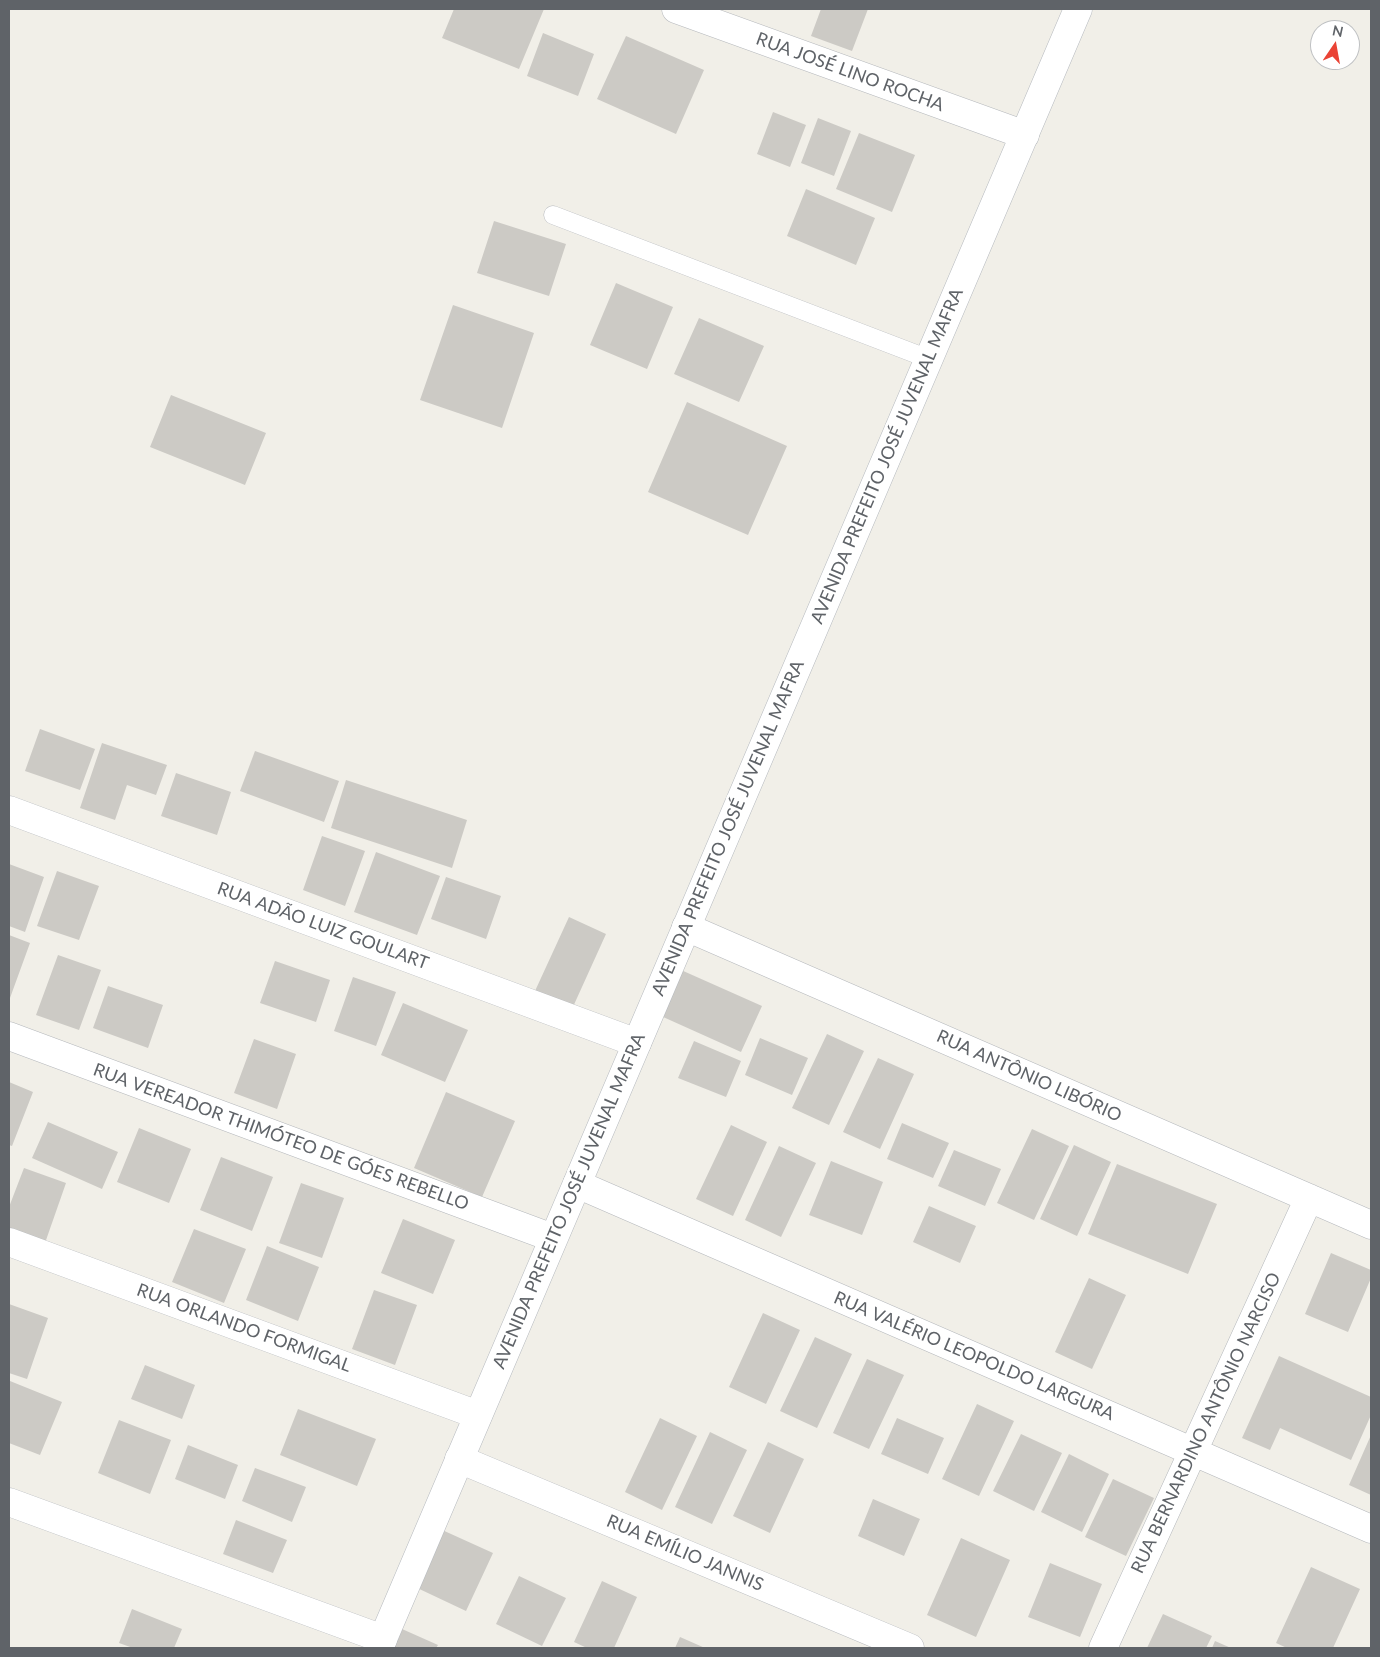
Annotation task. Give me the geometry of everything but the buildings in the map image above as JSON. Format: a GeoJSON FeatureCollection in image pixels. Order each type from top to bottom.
{"type":"FeatureCollection","features":[{"type":"Feature","properties":{"kind":"street","name":"RUA JOSÉ LINO ROCHA"},"geometry":{"type":"LineString","coordinates":[[676,9],[1024,135]]}},
{"type":"Feature","properties":{"kind":"street","name":"AVENIDA PREFEITO JOSÉ JUVENAL MAFRA"},"geometry":{"type":"LineString","coordinates":[[381,1643],[1078,9]]}},
{"type":"Feature","properties":{"kind":"street","name":"RUA ADÃO LUIZ GOULART"},"geometry":{"type":"LineString","coordinates":[[9,810],[637,1042]]}},
{"type":"Feature","properties":{"kind":"street","name":"RUA ANTÔNIO LIBÓRIO"},"geometry":{"type":"LineString","coordinates":[[686,927],[1371,1225]]}},
{"type":"Feature","properties":{"kind":"street","name":"RUA VEREADOR THIMÓTEO DE GÓES REBELLO"},"geometry":{"type":"LineString","coordinates":[[9,1036],[553,1238]]}},
{"type":"Feature","properties":{"kind":"street","name":"RUA VALÉRIO LEOPOLDO LARGURA"},"geometry":{"type":"LineString","coordinates":[[577,1184],[1371,1529]]}},
{"type":"Feature","properties":{"kind":"street","name":"RUA BERNARDINO ANTÔNIO NARCISO"},"geometry":{"type":"LineString","coordinates":[[1103,1648],[1310,1198]]}},
{"type":"Feature","properties":{"kind":"street","name":"RUA ORLANDO FORMIGAL"},"geometry":{"type":"LineString","coordinates":[[9,1242],[478,1414]]}},
{"type":"Feature","properties":{"kind":"street","name":"RUA EMÍLIO JANNIS"},"geometry":{"type":"LineString","coordinates":[[459,1459],[910,1648]]}},
{"type":"Feature","properties":{"kind":"street"},"geometry":{"type":"LineString","coordinates":[[9,1502],[381,1643]]}},
{"type":"Feature","properties":{"kind":"lane"},"geometry":{"type":"LineString","coordinates":[[553,215],[928,359]]}}]}
